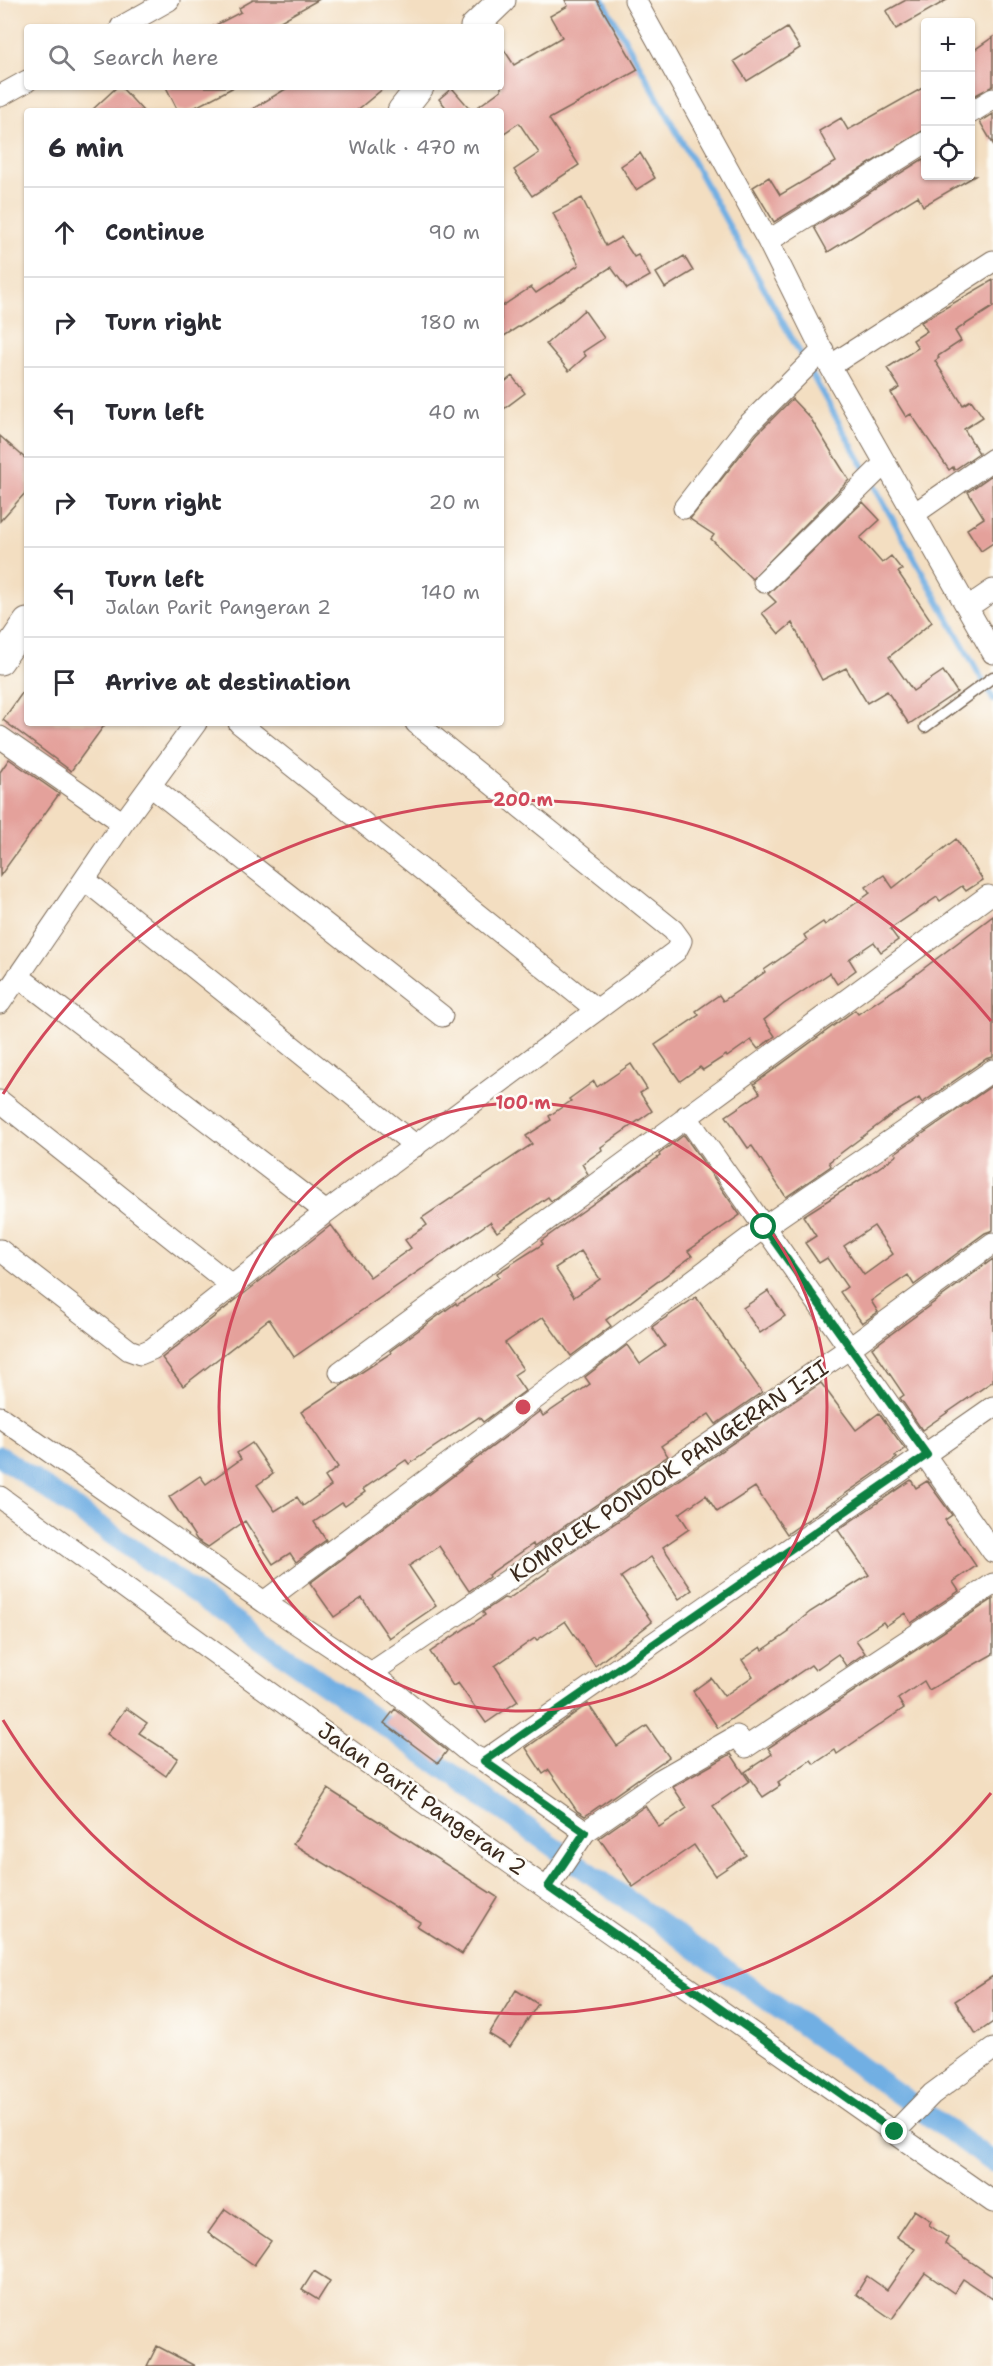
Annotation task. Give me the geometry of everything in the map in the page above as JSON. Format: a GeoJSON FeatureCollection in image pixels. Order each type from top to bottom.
{"type":"FeatureCollection","features":[{"type":"Feature","properties":{"kind":"street"},"geometry":{"type":"LineString","coordinates":[[126,24],[169,0]]}},
{"type":"Feature","properties":{"kind":"street"},"geometry":{"type":"LineString","coordinates":[[477,24],[502,0]]}},
{"type":"Feature","properties":{"kind":"street"},"geometry":{"type":"LineString","coordinates":[[635,0],[768,241],[875,473],[914,514],[993,653]]}},
{"type":"Feature","properties":{"kind":"street"},"geometry":{"type":"LineString","coordinates":[[0,96],[24,83]]}},
{"type":"Feature","properties":{"kind":"street"},"geometry":{"type":"LineString","coordinates":[[403,108],[418,90]]}},
{"type":"Feature","properties":{"kind":"street"},"geometry":{"type":"LineString","coordinates":[[975,110],[993,99]]}},
{"type":"Feature","properties":{"kind":"street"},"geometry":{"type":"LineString","coordinates":[[768,241],[921,145]]}},
{"type":"Feature","properties":{"kind":"street"},"geometry":{"type":"LineString","coordinates":[[684,508],[747,426],[794,378],[823,358],[993,261]]}},
{"type":"Feature","properties":{"kind":"street"},"geometry":{"type":"LineString","coordinates":[[914,514],[993,459]]}},
{"type":"Feature","properties":{"kind":"street"},"geometry":{"type":"LineString","coordinates":[[764,582],[875,473]]}},
{"type":"Feature","properties":{"kind":"street"},"geometry":{"type":"LineString","coordinates":[[968,607],[993,590]]}},
{"type":"Feature","properties":{"kind":"street"},"geometry":{"type":"LineString","coordinates":[[0,662],[24,626]]}},
{"type":"Feature","properties":{"kind":"street"},"geometry":{"type":"LineString","coordinates":[[0,1003],[123,823],[152,787],[194,726]]}},
{"type":"Feature","properties":{"kind":"street"},"geometry":{"type":"LineString","coordinates":[[243,726],[597,1010]]}},
{"type":"Feature","properties":{"kind":"street"},"geometry":{"type":"LineString","coordinates":[[0,1250],[129,1350],[140,1354],[152,1348],[326,1212],[676,951],[681,941],[673,930],[420,726]]}},
{"type":"Feature","properties":{"kind":"street"},"geometry":{"type":"LineString","coordinates":[[0,737],[123,823]]}},
{"type":"Feature","properties":{"kind":"street"},"geometry":{"type":"LineString","coordinates":[[152,787],[442,1016]]}},
{"type":"Feature","properties":{"kind":"street"},"geometry":{"type":"LineString","coordinates":[[85,880],[416,1146]]}},
{"type":"Feature","properties":{"kind":"street"},"geometry":{"type":"LineString","coordinates":[[340,1372],[988,896]]}},
{"type":"Feature","properties":{"kind":"street"},"geometry":{"type":"LineString","coordinates":[[18,976],[326,1212]]}},
{"type":"Feature","properties":{"kind":"street"},"geometry":{"type":"LineString","coordinates":[[264,1602],[764,1227],[993,1070]]}},
{"type":"Feature","properties":{"kind":"street"},"geometry":{"type":"LineString","coordinates":[[0,1101],[231,1285]]}},
{"type":"Feature","properties":{"kind":"street"},"geometry":{"type":"LineString","coordinates":[[686,1116],[927,1455],[993,1552]]}},
{"type":"Feature","properties":{"kind":"street","name":"KOMPLEK PONDOK PANGERAN I-II"},"geometry":{"type":"LineString","coordinates":[[371,1673],[850,1348],[993,1243]]}},
{"type":"Feature","properties":{"kind":"street"},"geometry":{"type":"LineString","coordinates":[[484,1761],[993,1407]]}},
{"type":"Feature","properties":{"kind":"street"},"geometry":{"type":"LineString","coordinates":[[0,1417],[264,1602],[371,1673],[472,1755],[484,1761],[582,1837]]}},
{"type":"Feature","properties":{"kind":"street","name":"Jalan Parit Pangeran 2"},"geometry":{"type":"LineString","coordinates":[[0,1497],[325,1733],[551,1883],[900,2125],[993,2202]]}},
{"type":"Feature","properties":{"kind":"street"},"geometry":{"type":"LineString","coordinates":[[551,1883],[582,1837],[660,1780],[737,1736],[746,1747],[993,1584]]}},
{"type":"Feature","properties":{"kind":"street"},"geometry":{"type":"LineString","coordinates":[[900,2125],[932,2094],[993,2049]]}},
{"type":"Feature","properties":{"kind":"lane"},"geometry":{"type":"LineString","coordinates":[[925,727],[993,677]]}},
{"type":"Feature","properties":{"kind":"building"},"geometry":{"type":"Polygon","coordinates":[[[253,0],[318,0],[275,24],[218,24],[241,12],[239,8],[253,0]]]}},
{"type":"Feature","properties":{"kind":"building"},"geometry":{"type":"Polygon","coordinates":[[[565,0],[597,0],[638,70],[549,119],[579,165],[532,196],[514,170],[539,153],[519,123],[504,133],[504,108],[476,108],[504,90],[504,50],[514,65],[562,37],[550,16],[568,6],[565,0]]]}},
{"type":"Feature","properties":{"kind":"building"},"geometry":{"type":"Polygon","coordinates":[[[906,0],[947,0],[896,29],[886,11],[906,0]]]}},
{"type":"Feature","properties":{"kind":"building"},"geometry":{"type":"Polygon","coordinates":[[[787,28],[800,48],[747,81],[734,61],[787,28]]]}},
{"type":"Feature","properties":{"kind":"building"},"geometry":{"type":"Polygon","coordinates":[[[993,37],[993,86],[975,95],[975,72],[975,50],[993,37]]]}},
{"type":"Feature","properties":{"kind":"building"},"geometry":{"type":"Polygon","coordinates":[[[921,89],[921,132],[774,222],[753,187],[769,177],[780,195],[836,162],[819,131],[841,118],[848,130],[921,89]]]}},
{"type":"Feature","properties":{"kind":"building"},"geometry":{"type":"Polygon","coordinates":[[[114,90],[124,90],[140,108],[94,108],[114,90]]]}},
{"type":"Feature","properties":{"kind":"building"},"geometry":{"type":"Polygon","coordinates":[[[168,90],[228,90],[194,108],[176,108],[168,90]]]}},
{"type":"Feature","properties":{"kind":"building"},"geometry":{"type":"Polygon","coordinates":[[[284,90],[381,90],[360,108],[254,108],[284,90]]]}},
{"type":"Feature","properties":{"kind":"building"},"geometry":{"type":"Polygon","coordinates":[[[450,90],[454,90],[469,108],[446,108],[439,99],[450,90]]]}},
{"type":"Feature","properties":{"kind":"building"},"geometry":{"type":"Polygon","coordinates":[[[993,114],[993,144],[980,122],[993,114]]]}},
{"type":"Feature","properties":{"kind":"building"},"geometry":{"type":"Polygon","coordinates":[[[640,153],[655,178],[636,190],[621,166],[640,153]]]}},
{"type":"Feature","properties":{"kind":"building"},"geometry":{"type":"Polygon","coordinates":[[[921,160],[921,180],[968,180],[923,206],[918,196],[828,252],[814,227],[921,160]]]}},
{"type":"Feature","properties":{"kind":"building"},"geometry":{"type":"Polygon","coordinates":[[[582,198],[606,246],[621,237],[634,257],[638,255],[650,276],[627,289],[611,267],[504,336],[504,305],[531,287],[536,293],[579,265],[553,213],[582,198]]]}},
{"type":"Feature","properties":{"kind":"building"},"geometry":{"type":"Polygon","coordinates":[[[684,256],[693,271],[665,288],[656,273],[684,256]]]}},
{"type":"Feature","properties":{"kind":"building"},"geometry":{"type":"Polygon","coordinates":[[[993,280],[993,307],[955,331],[961,341],[938,356],[939,358],[935,361],[963,405],[971,400],[983,417],[964,429],[979,453],[954,470],[953,467],[949,470],[911,414],[906,417],[891,393],[900,388],[887,368],[918,348],[913,340],[927,331],[921,322],[993,280]]]}},
{"type":"Feature","properties":{"kind":"building"},"geometry":{"type":"Polygon","coordinates":[[[584,310],[604,338],[583,352],[586,356],[569,371],[546,344],[584,310]]]}},
{"type":"Feature","properties":{"kind":"building"},"geometry":{"type":"Polygon","coordinates":[[[512,376],[525,393],[504,409],[504,383],[512,376]]]}},
{"type":"Feature","properties":{"kind":"building"},"geometry":{"type":"Polygon","coordinates":[[[792,399],[811,419],[849,480],[752,579],[711,539],[714,535],[690,519],[757,434],[792,399]]]}},
{"type":"Feature","properties":{"kind":"building"},"geometry":{"type":"Polygon","coordinates":[[[0,436],[24,457],[24,494],[0,521],[0,436]]]}},
{"type":"Feature","properties":{"kind":"building"},"geometry":{"type":"Polygon","coordinates":[[[992,475],[993,543],[981,551],[967,529],[984,518],[968,492],[992,475]]]}},
{"type":"Feature","properties":{"kind":"building"},"geometry":{"type":"Polygon","coordinates":[[[863,502],[880,520],[860,538],[882,563],[891,556],[902,570],[898,572],[932,622],[889,657],[913,691],[943,671],[957,692],[909,724],[887,691],[867,703],[846,668],[822,680],[792,623],[779,634],[762,613],[776,602],[768,594],[863,502]]]}},
{"type":"Feature","properties":{"kind":"building"},"geometry":{"type":"Polygon","coordinates":[[[24,690],[24,726],[104,726],[71,771],[3,720],[24,690]]]}},
{"type":"Feature","properties":{"kind":"building"},"geometry":{"type":"Polygon","coordinates":[[[9,759],[59,794],[0,876],[0,772],[9,759]]]}},
{"type":"Feature","properties":{"kind":"building"},"geometry":{"type":"Polygon","coordinates":[[[956,839],[983,880],[966,891],[962,886],[940,901],[937,897],[890,929],[898,940],[881,952],[874,942],[849,959],[856,970],[837,984],[830,973],[784,1004],[764,1020],[775,1036],[758,1049],[751,1040],[727,1057],[726,1055],[703,1070],[700,1067],[680,1081],[655,1045],[699,1015],[696,1011],[719,995],[723,1001],[765,972],[764,970],[807,940],[804,935],[823,922],[825,925],[870,893],[866,887],[884,875],[893,888],[956,839]]]}},
{"type":"Feature","properties":{"kind":"building"},"geometry":{"type":"Polygon","coordinates":[[[993,916],[993,1057],[986,1059],[922,1103],[919,1098],[894,1113],[829,1162],[831,1166],[786,1197],[752,1146],[748,1148],[726,1116],[760,1093],[754,1084],[855,1010],[858,1014],[903,984],[993,916]]]}},
{"type":"Feature","properties":{"kind":"building"},"geometry":{"type":"Polygon","coordinates":[[[631,1064],[647,1089],[640,1093],[652,1111],[601,1147],[602,1150],[582,1164],[588,1174],[551,1201],[548,1197],[497,1232],[490,1222],[294,1357],[269,1319],[183,1386],[162,1358],[331,1225],[370,1277],[411,1248],[405,1240],[427,1225],[422,1218],[532,1144],[526,1136],[551,1120],[549,1116],[571,1101],[569,1099],[594,1081],[597,1087],[631,1064]]]}},
{"type":"Feature","properties":{"kind":"building"},"geometry":{"type":"Polygon","coordinates":[[[993,1085],[993,1230],[985,1233],[914,1285],[908,1275],[882,1293],[871,1301],[878,1312],[862,1323],[840,1292],[847,1287],[827,1258],[819,1263],[805,1243],[816,1236],[803,1216],[871,1173],[897,1155],[895,1153],[993,1085]],[[874,1226],[844,1246],[864,1275],[893,1254],[874,1226]]]}},
{"type":"Feature","properties":{"kind":"building"},"geometry":{"type":"Polygon","coordinates":[[[684,1135],[740,1215],[688,1251],[692,1256],[606,1320],[611,1326],[571,1356],[543,1317],[505,1343],[523,1369],[514,1375],[525,1391],[483,1422],[479,1417],[409,1464],[406,1460],[363,1489],[365,1492],[345,1506],[342,1503],[314,1522],[326,1540],[296,1562],[290,1553],[273,1564],[245,1521],[208,1547],[197,1540],[169,1497],[200,1476],[206,1484],[241,1459],[237,1453],[252,1443],[273,1474],[257,1485],[275,1511],[297,1497],[303,1506],[331,1486],[325,1477],[338,1467],[301,1412],[391,1353],[390,1351],[456,1303],[457,1305],[499,1277],[497,1273],[543,1244],[541,1241],[660,1156],[659,1154],[684,1135]],[[581,1251],[555,1268],[574,1297],[600,1279],[581,1251]]]}},
{"type":"Feature","properties":{"kind":"building"},"geometry":{"type":"Polygon","coordinates":[[[993,1259],[993,1381],[922,1430],[900,1398],[904,1395],[872,1348],[993,1259]]]}},
{"type":"Feature","properties":{"kind":"building"},"geometry":{"type":"Polygon","coordinates":[[[768,1291],[785,1316],[760,1333],[743,1308],[768,1291]]]}},
{"type":"Feature","properties":{"kind":"building"},"geometry":{"type":"Polygon","coordinates":[[[696,1297],[762,1392],[716,1424],[709,1414],[661,1446],[668,1456],[534,1547],[533,1544],[469,1591],[439,1546],[409,1566],[436,1606],[389,1638],[362,1598],[334,1617],[310,1583],[540,1411],[543,1416],[590,1384],[585,1377],[627,1345],[640,1364],[665,1346],[652,1327],[696,1297]]]}},
{"type":"Feature","properties":{"kind":"building"},"geometry":{"type":"Polygon","coordinates":[[[821,1383],[856,1430],[879,1413],[905,1449],[895,1456],[897,1458],[787,1534],[755,1487],[717,1512],[706,1495],[679,1514],[689,1529],[663,1547],[692,1590],[679,1599],[651,1557],[621,1577],[652,1622],[595,1666],[565,1621],[537,1640],[535,1638],[495,1666],[518,1701],[486,1723],[458,1683],[453,1686],[430,1652],[485,1615],[483,1612],[504,1598],[508,1599],[550,1570],[549,1568],[821,1383]]]}},
{"type":"Feature","properties":{"kind":"building"},"geometry":{"type":"Polygon","coordinates":[[[911,1480],[916,1488],[927,1481],[952,1515],[945,1520],[976,1566],[953,1582],[959,1591],[911,1623],[905,1613],[886,1626],[883,1622],[856,1640],[865,1653],[846,1666],[838,1654],[815,1670],[811,1665],[718,1728],[693,1691],[711,1678],[724,1696],[753,1676],[742,1660],[761,1647],[763,1650],[789,1632],[788,1630],[810,1612],[869,1575],[838,1530],[911,1480]]]}},
{"type":"Feature","properties":{"kind":"building"},"geometry":{"type":"Polygon","coordinates":[[[993,1599],[993,1654],[929,1690],[924,1681],[898,1699],[904,1708],[837,1754],[835,1750],[814,1764],[811,1760],[778,1782],[780,1786],[763,1797],[745,1772],[772,1754],[768,1748],[993,1599]]]}},
{"type":"Feature","properties":{"kind":"building"},"geometry":{"type":"Polygon","coordinates":[[[588,1704],[617,1746],[647,1726],[669,1757],[585,1816],[577,1811],[549,1770],[543,1774],[526,1748],[588,1704]]]}},
{"type":"Feature","properties":{"kind":"building"},"geometry":{"type":"Polygon","coordinates":[[[126,1708],[147,1723],[139,1733],[178,1758],[166,1776],[107,1734],[126,1708]]]}},
{"type":"Feature","properties":{"kind":"building"},"geometry":{"type":"Polygon","coordinates":[[[395,1709],[447,1751],[438,1763],[384,1723],[395,1709]]]}},
{"type":"Feature","properties":{"kind":"building"},"geometry":{"type":"Polygon","coordinates":[[[731,1754],[749,1781],[713,1806],[746,1855],[715,1876],[694,1845],[633,1887],[599,1838],[645,1806],[659,1827],[687,1808],[673,1787],[731,1754]]]}},
{"type":"Feature","properties":{"kind":"building"},"geometry":{"type":"Polygon","coordinates":[[[328,1789],[497,1897],[462,1954],[417,1926],[420,1922],[293,1844],[328,1789]]]}},
{"type":"Feature","properties":{"kind":"building"},"geometry":{"type":"Polygon","coordinates":[[[993,1976],[993,2022],[976,2034],[955,2001],[993,1976]]]}},
{"type":"Feature","properties":{"kind":"building"},"geometry":{"type":"Polygon","coordinates":[[[516,1990],[538,2004],[510,2047],[489,2034],[516,1990]]]}},
{"type":"Feature","properties":{"kind":"building"},"geometry":{"type":"Polygon","coordinates":[[[225,2209],[271,2241],[254,2265],[208,2233],[225,2209]]]}},
{"type":"Feature","properties":{"kind":"building"},"geometry":{"type":"Polygon","coordinates":[[[914,2210],[931,2221],[929,2225],[948,2238],[945,2244],[993,2277],[993,2299],[963,2279],[954,2293],[925,2273],[892,2319],[856,2294],[867,2276],[887,2290],[915,2249],[896,2237],[914,2210]]]}},
{"type":"Feature","properties":{"kind":"building"},"geometry":{"type":"Polygon","coordinates":[[[314,2271],[330,2281],[318,2300],[302,2290],[314,2271]]]}},
{"type":"Feature","properties":{"kind":"building"},"geometry":{"type":"Polygon","coordinates":[[[157,2346],[195,2366],[147,2366],[157,2346]]]}},
{"type":"Feature","properties":{"kind":"waterway"},"geometry":{"type":"LineString","coordinates":[[603,0],[993,699]]}},
{"type":"Feature","properties":{"kind":"waterway"},"geometry":{"type":"LineString","coordinates":[[0,1456],[406,1741],[993,2162]]}},
{"type":"Feature","properties":{"kind":"route"},"geometry":{"type":"LineString","coordinates":[[764,1227],[927,1455],[484,1761],[585,1832],[548,1887],[895,2132]]}}]}
